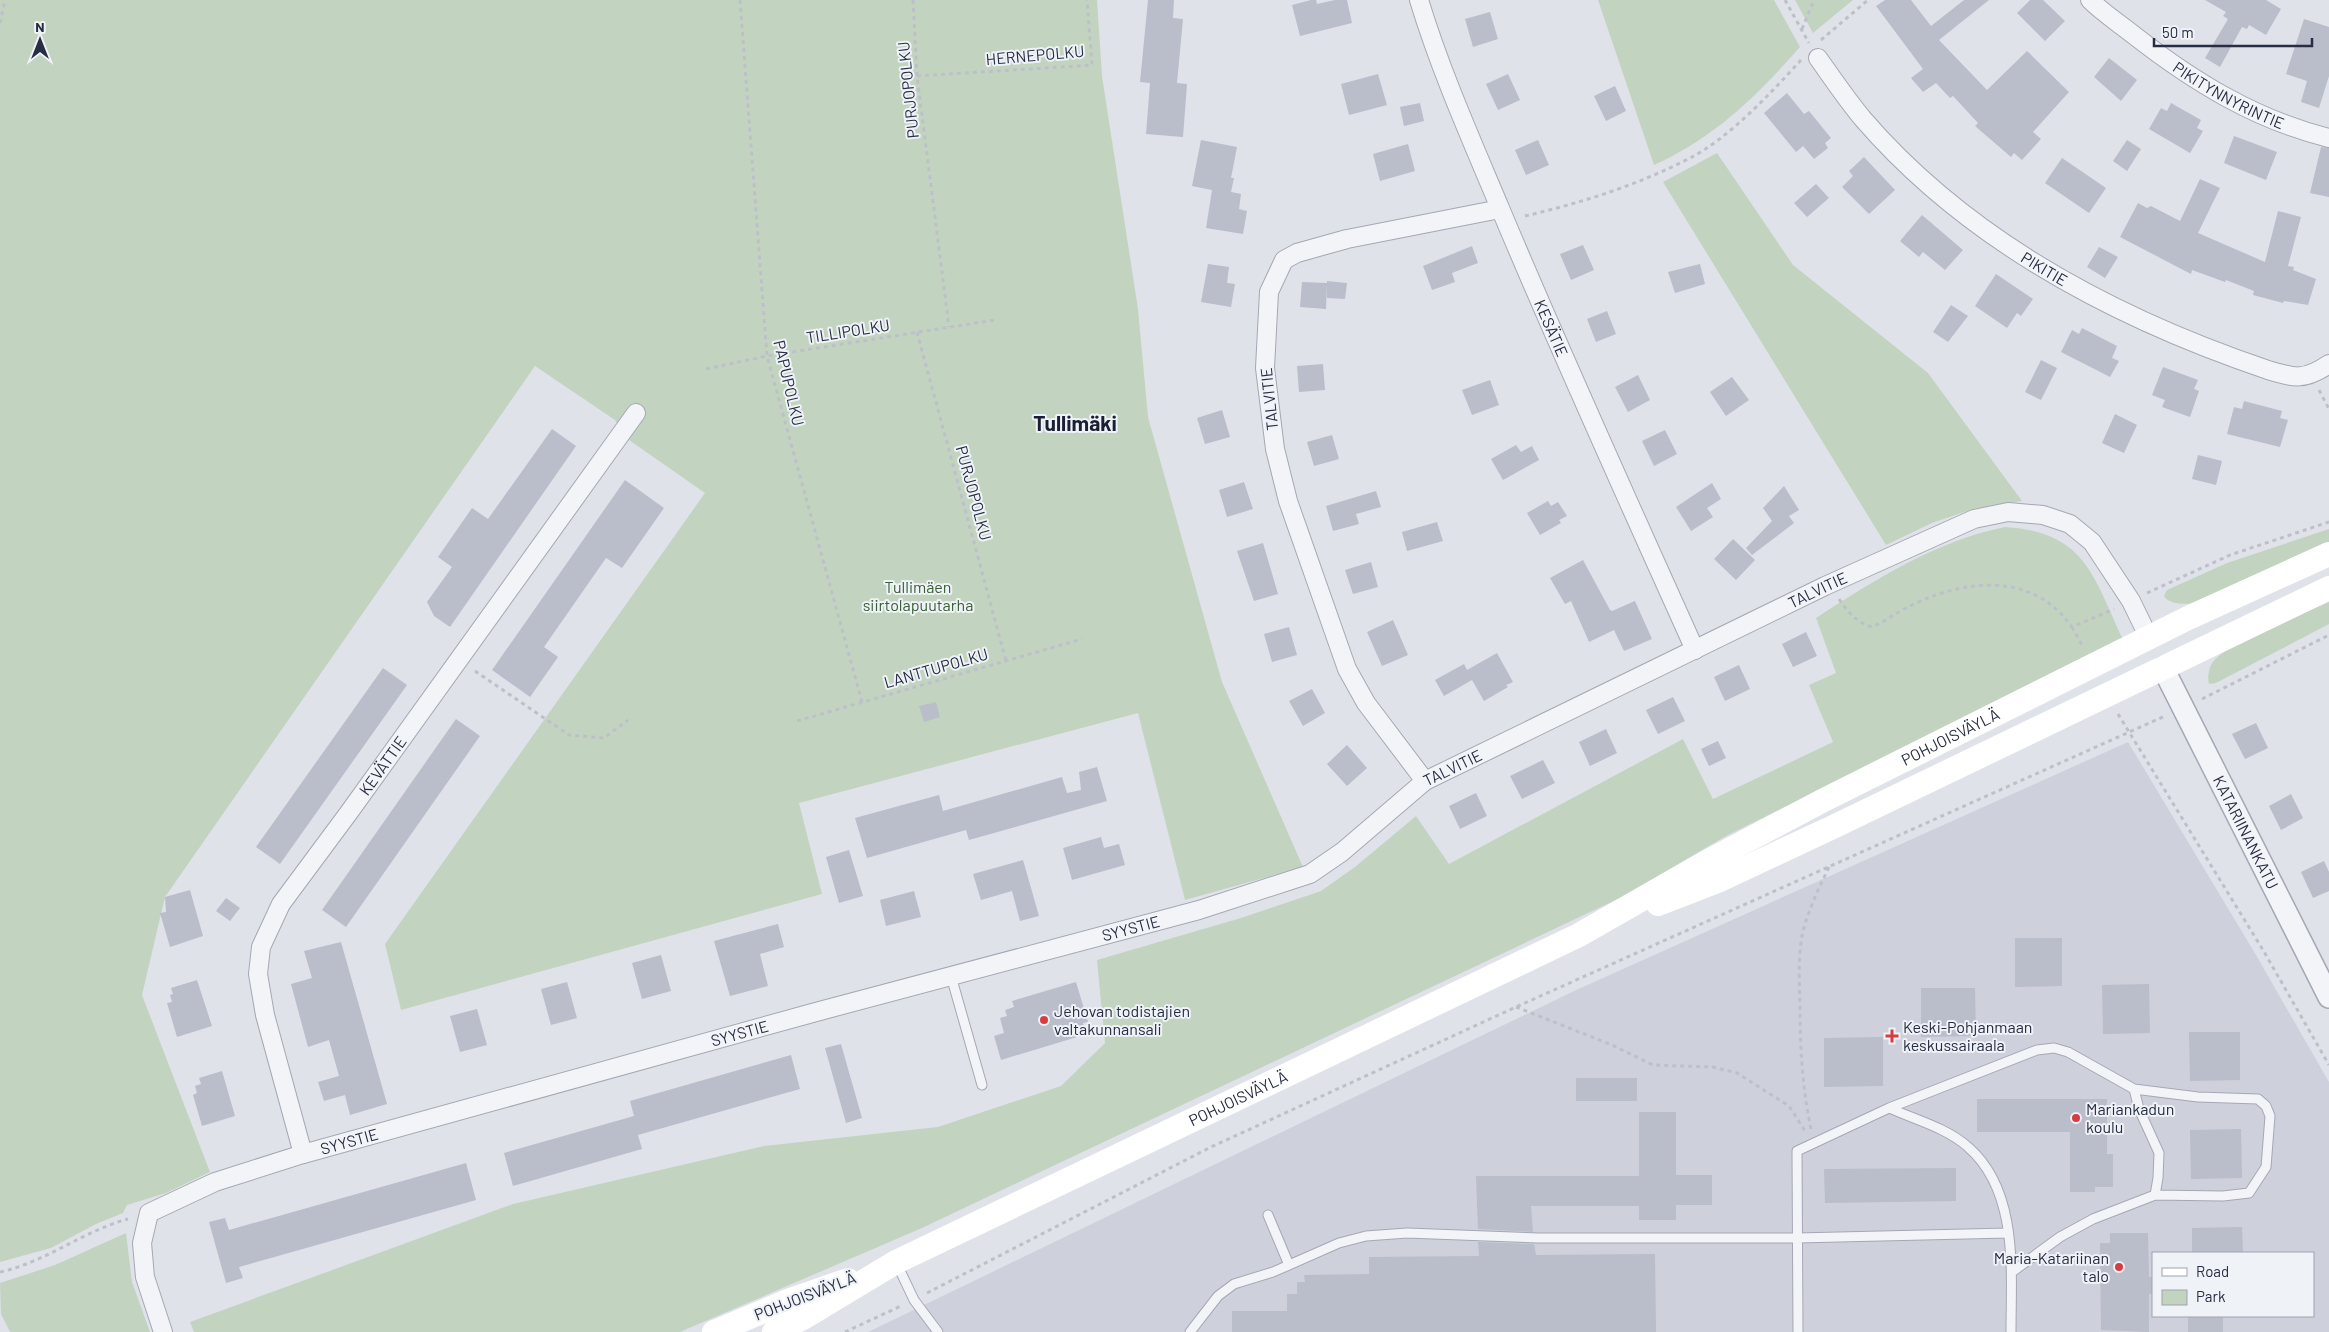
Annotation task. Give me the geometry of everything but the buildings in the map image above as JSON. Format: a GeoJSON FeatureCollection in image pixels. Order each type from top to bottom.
{"type":"FeatureCollection","features":[{"type":"Feature","properties":{"kind":"main road","name":"POHJOISVÄYLÄ"},"geometry":{"type":"LineString","coordinates":[[774,1332],[803,1318],[896,1262],[1579,935],[1822,801],[2149,638],[2329,554]]}},
{"type":"Feature","properties":{"kind":"main road","name":"POHJOISVÄYLÄ"},"geometry":{"type":"LineString","coordinates":[[1579,935],[1720,880],[2329,588]]}},
{"type":"Feature","properties":{"kind":"main road"},"geometry":{"type":"LineString","coordinates":[[2149,638],[2163,668]]}},
{"type":"Feature","properties":{"kind":"main road","name":"POHJOISVÄYLÄ"},"geometry":{"type":"LineString","coordinates":[[714,1332],[790,1300],[896,1262]]}},
{"type":"Feature","properties":{"kind":"street","name":"KESÄTIE"},"geometry":{"type":"LineString","coordinates":[[1419,0],[1443,75],[1502,215],[1695,650]]}},
{"type":"Feature","properties":{"kind":"street","name":"PIKITYNNYRINTIE"},"geometry":{"type":"LineString","coordinates":[[2090,0],[2155,51],[2215,92],[2256,113],[2329,138]]}},
{"type":"Feature","properties":{"kind":"street","name":"PIKITIE"},"geometry":{"type":"LineString","coordinates":[[1815,53],[1863,120],[1926,182],[1970,220],[2006,246],[2132,318],[2268,370],[2288,376],[2311,376],[2329,364]]}},
{"type":"Feature","properties":{"kind":"street","name":"TALVITIE"},"geometry":{"type":"LineString","coordinates":[[1502,215],[1347,239],[1297,253],[1284,260],[1269,292],[1265,368],[1275,450],[1288,501],[1328,620],[1348,669],[1366,703],[1425,781],[1921,541],[1974,519],[2008,512],[2043,515],[2070,524],[2092,542],[2131,601],[2149,638]]}},
{"type":"Feature","properties":{"kind":"street","name":"KEVÄTTIE"},"geometry":{"type":"LineString","coordinates":[[303,1154],[264,1015],[258,974],[261,947],[281,904],[636,413]]}},
{"type":"Feature","properties":{"kind":"street","name":"KATARIINANKATU"},"geometry":{"type":"LineString","coordinates":[[2163,668],[2329,997]]}},
{"type":"Feature","properties":{"kind":"street","name":"SYYSTIE"},"geometry":{"type":"LineString","coordinates":[[149,1213],[214,1182],[303,1154],[950,976],[1199,910],[1310,874],[1342,852],[1425,781]]}},
{"type":"Feature","properties":{"kind":"street"},"geometry":{"type":"LineString","coordinates":[[149,1213],[142,1243],[145,1277],[163,1332]]}},
{"type":"Feature","properties":{"kind":"lane"},"geometry":{"type":"LineString","coordinates":[[950,976],[982,1085]]}},
{"type":"Feature","properties":{"kind":"lane"},"geometry":{"type":"LineString","coordinates":[[1798,1332],[1797,1150],[1814,1144],[1889,1108],[2037,1050],[2054,1048],[2068,1052],[2134,1089],[2198,1097],[2258,1098],[2266,1106],[2270,1116],[2266,1167],[2249,1193],[2223,1196],[2155,1195],[2092,1219],[2060,1237],[2012,1272]]}},
{"type":"Feature","properties":{"kind":"lane"},"geometry":{"type":"LineString","coordinates":[[2134,1089],[2139,1110],[2159,1153],[2155,1195]]}},
{"type":"Feature","properties":{"kind":"lane"},"geometry":{"type":"LineString","coordinates":[[1889,1108],[1941,1130],[1968,1146],[1984,1164],[1996,1186],[2004,1207],[2012,1272],[2012,1332]]}},
{"type":"Feature","properties":{"kind":"lane"},"geometry":{"type":"LineString","coordinates":[[1268,1215],[1289,1265]]}},
{"type":"Feature","properties":{"kind":"lane"},"geometry":{"type":"LineString","coordinates":[[1190,1332],[1218,1296],[1234,1284],[1273,1272],[1339,1243],[1366,1236],[1408,1233],[1539,1238],[1797,1238],[2008,1233]]}},
{"type":"Feature","properties":{"kind":"lane"},"geometry":{"type":"LineString","coordinates":[[896,1262],[914,1300],[938,1332]]}},
{"type":"Feature","properties":{"kind":"path"},"geometry":{"type":"LineString","coordinates":[[0,23],[5,0]]}},
{"type":"Feature","properties":{"kind":"path","name":"PAPUPOLKU"},"geometry":{"type":"LineString","coordinates":[[740,0],[767,356],[862,702]]}},
{"type":"Feature","properties":{"kind":"path","name":"PURJOPOLKU"},"geometry":{"type":"LineString","coordinates":[[913,0],[917,76],[948,327]]}},
{"type":"Feature","properties":{"kind":"path","name":"HERNEPOLKU"},"geometry":{"type":"LineString","coordinates":[[917,76],[1092,66],[1088,0]]}},
{"type":"Feature","properties":{"kind":"path"},"geometry":{"type":"LineString","coordinates":[[1785,0],[1815,53]]}},
{"type":"Feature","properties":{"kind":"path"},"geometry":{"type":"LineString","coordinates":[[1802,30],[1814,0]]}},
{"type":"Feature","properties":{"kind":"path"},"geometry":{"type":"LineString","coordinates":[[1502,215],[1589,199],[1690,158],[1712,144],[1815,53],[1868,0]]}},
{"type":"Feature","properties":{"kind":"path","name":"TILLIPOLKU"},"geometry":{"type":"LineString","coordinates":[[706,370],[767,356],[995,320]]}},
{"type":"Feature","properties":{"kind":"path","name":"PURJOPOLKU"},"geometry":{"type":"LineString","coordinates":[[917,332],[1006,661]]}},
{"type":"Feature","properties":{"kind":"path"},"geometry":{"type":"LineString","coordinates":[[1838,598],[1853,617],[1861,623],[1872,627],[1906,608],[1936,596],[1960,588],[1998,584],[2018,588],[2037,596],[2057,610],[2072,627],[2230,556],[2329,522]]}},
{"type":"Feature","properties":{"kind":"path"},"geometry":{"type":"LineString","coordinates":[[845,1332],[914,1300],[1210,1147],[1516,1007],[2184,708],[2329,635]]}},
{"type":"Feature","properties":{"kind":"path","name":"LANTTUPOLKU"},"geometry":{"type":"LineString","coordinates":[[797,721],[1082,639]]}},
{"type":"Feature","properties":{"kind":"path"},"geometry":{"type":"LineString","coordinates":[[457,659],[570,735],[604,738],[628,720]]}},
{"type":"Feature","properties":{"kind":"path"},"geometry":{"type":"LineString","coordinates":[[2127,733],[2263,950],[2329,1065]]}},
{"type":"Feature","properties":{"kind":"path"},"geometry":{"type":"LineString","coordinates":[[1814,1144],[1803,1095],[1799,970],[1803,932],[1810,908],[1829,867]]}},
{"type":"Feature","properties":{"kind":"path"},"geometry":{"type":"LineString","coordinates":[[1516,1007],[1612,1045],[1654,1065],[1713,1067],[1737,1073],[1789,1106],[1814,1144]]}},
{"type":"Feature","properties":{"kind":"path"},"geometry":{"type":"LineString","coordinates":[[0,1272],[18,1268],[120,1221],[149,1213]]}},
{"type":"Feature","properties":{"kind":"shaded area","name":"Keski-Pohjanmaan keskussairaala"},"geometry":{"type":"Polygon","coordinates":[[[2128,742],[2256,955],[2329,1082],[2329,1332],[868,1332],[1574,991],[2128,742]]]}},
{"type":"Feature","properties":{"kind":"green space","name":"Tullimäen siirtolapuutarha"},"geometry":{"type":"Polygon","coordinates":[[[0,0],[1097,0],[1102,76],[1138,309],[1148,417],[1222,682],[1303,867],[1185,900],[1138,713],[799,803],[822,894],[401,1010],[385,944],[705,493],[629,440],[615,420],[535,366],[165,897],[142,995],[210,1172],[166,1193],[127,1205],[123,1213],[96,1224],[51,1248],[0,1262],[0,0]]]}},
{"type":"Feature","properties":{"kind":"green space"},"geometry":{"type":"Polygon","coordinates":[[[1598,0],[1774,0],[1800,47],[1751,99],[1715,129],[1676,154],[1654,165],[1598,0]]]}},
{"type":"Feature","properties":{"kind":"green space"},"geometry":{"type":"Polygon","coordinates":[[[1795,0],[1853,0],[1813,33],[1795,0]]]}},
{"type":"Feature","properties":{"kind":"green space"},"geometry":{"type":"Polygon","coordinates":[[[1717,153],[1793,265],[1928,373],[2022,501],[1973,509],[1932,523],[1886,545],[1663,182],[1717,153]]]}},
{"type":"Feature","properties":{"kind":"green space"},"geometry":{"type":"Polygon","coordinates":[[[2005,527],[2032,531],[2053,538],[2070,548],[2083,561],[2094,577],[2123,639],[1726,836],[1622,897],[922,1228],[680,1332],[194,1332],[190,1322],[513,1204],[764,1146],[938,1127],[1061,1086],[1105,1043],[1097,960],[1241,918],[1321,891],[1355,867],[1416,816],[1449,864],[1683,739],[1713,799],[1833,742],[1809,685],[1836,673],[1816,618],[1883,576],[1930,552],[1979,533],[2005,527]]]}},
{"type":"Feature","properties":{"kind":"green space"},"geometry":{"type":"Polygon","coordinates":[[[2329,529],[2329,543],[2199,603],[2175,603],[2164,596],[2167,590],[2227,563],[2329,529]]]}},
{"type":"Feature","properties":{"kind":"green space"},"geometry":{"type":"Polygon","coordinates":[[[2329,602],[2329,624],[2216,683],[2209,684],[2208,675],[2210,667],[2221,654],[2249,637],[2329,602]]]}},
{"type":"Feature","properties":{"kind":"green space"},"geometry":{"type":"Polygon","coordinates":[[[126,1233],[132,1282],[150,1332],[10,1332],[1,1314],[0,1283],[55,1265],[126,1233]]]}},
{"type":"Feature","properties":{"kind":"place","name":"Jehovan todistajien valtakunnansali"},"geometry":{"type":"Point","coordinates":[1044,1020]}},
{"type":"Feature","properties":{"kind":"place","name":"Keski-Pohjanmaan keskussairaala"},"geometry":{"type":"Point","coordinates":[1892,1036]}},
{"type":"Feature","properties":{"kind":"place","name":"Mariankadun koulu"},"geometry":{"type":"Point","coordinates":[2076,1118]}},
{"type":"Feature","properties":{"kind":"place","name":"Maria-Katariinan talo"},"geometry":{"type":"Point","coordinates":[2119,1267]}},
{"type":"Feature","properties":{"kind":"district","name":"Tullimäki"},"geometry":{"type":"Point","coordinates":[1075,424]}}]}
